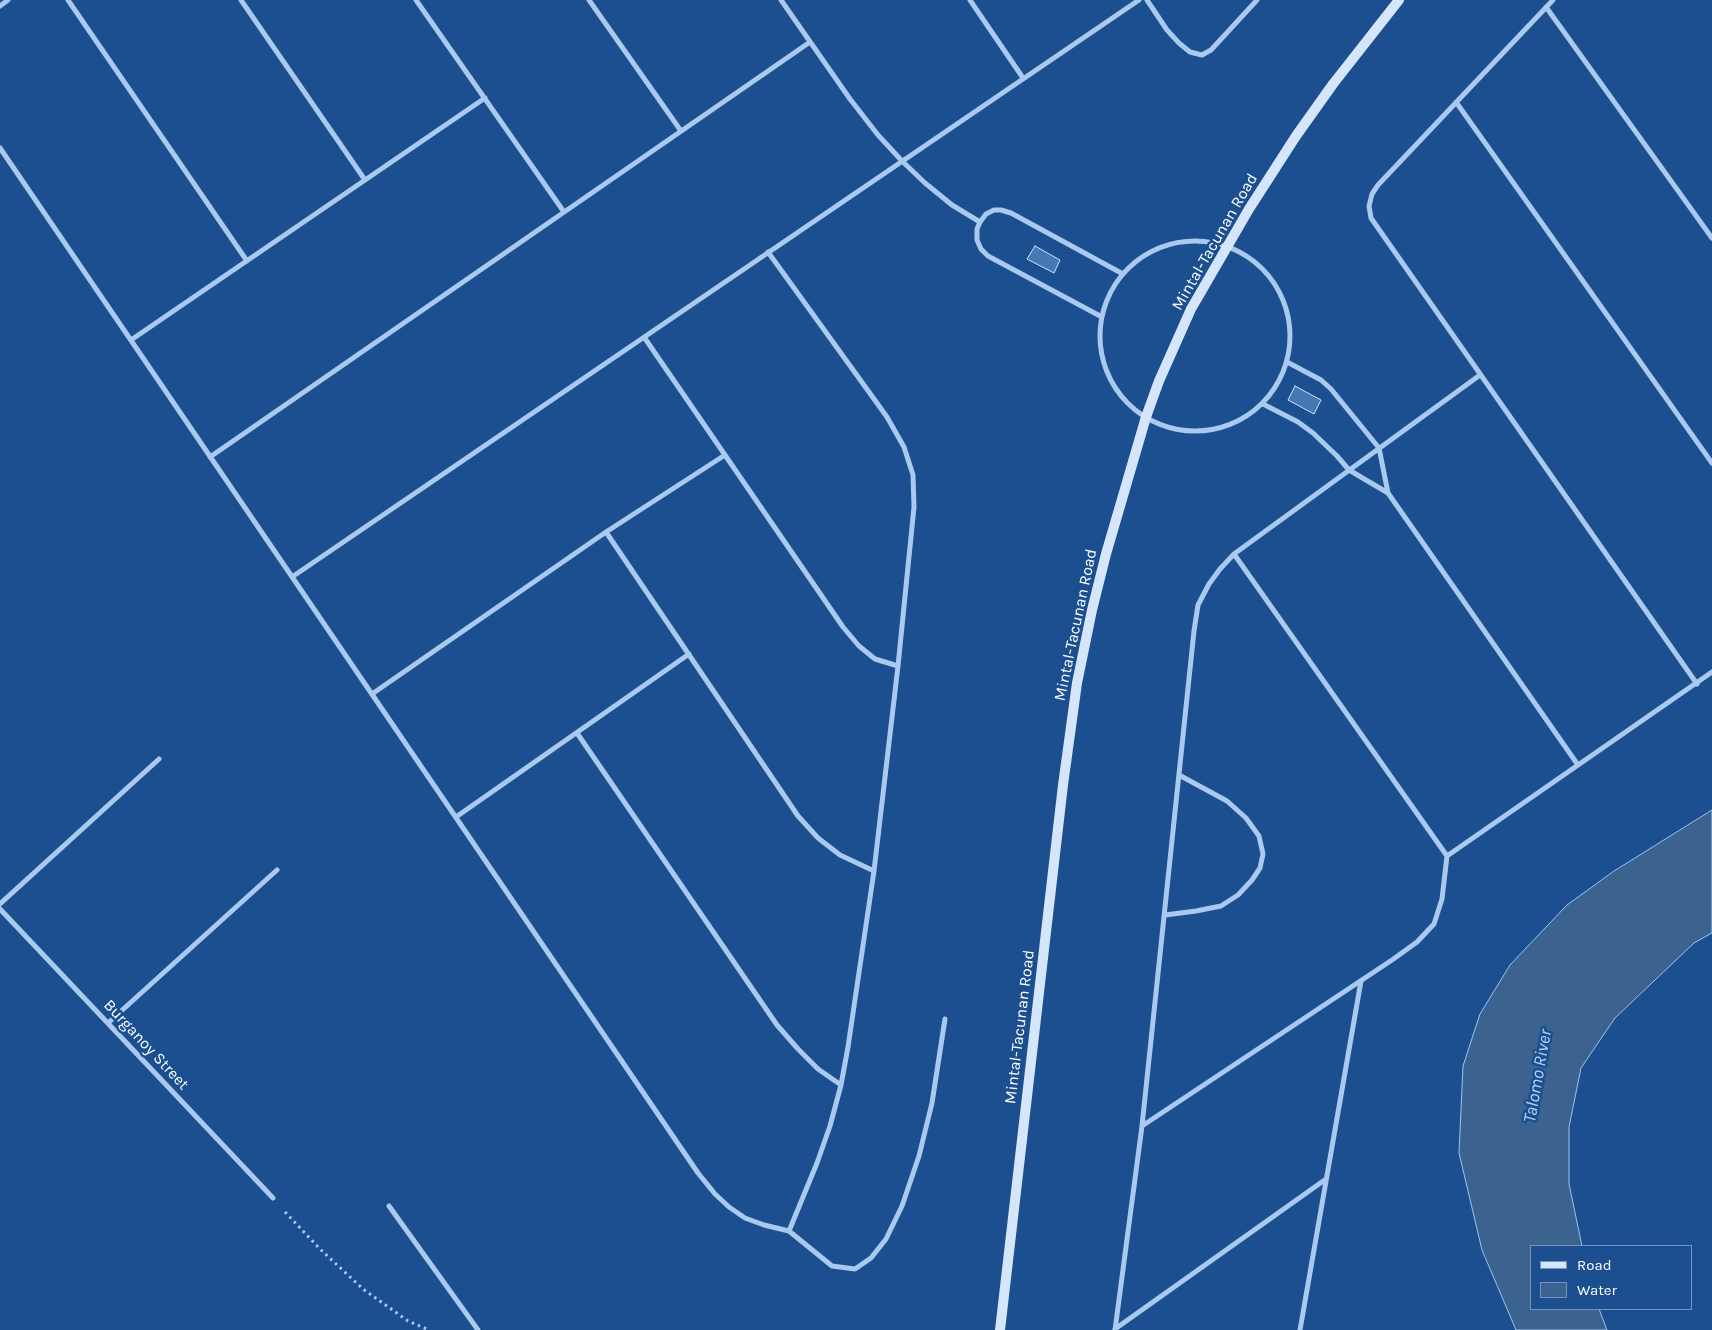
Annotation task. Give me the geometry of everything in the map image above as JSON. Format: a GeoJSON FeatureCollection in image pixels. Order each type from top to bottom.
{"type":"FeatureCollection","features":[{"type":"Feature","properties":{"kind":"street"},"geometry":{"type":"LineString","coordinates":[[0,6],[8,0]]}},
{"type":"Feature","properties":{"kind":"street"},"geometry":{"type":"LineString","coordinates":[[68,0],[247,260]]}},
{"type":"Feature","properties":{"kind":"street"},"geometry":{"type":"LineString","coordinates":[[241,0],[365,180]]}},
{"type":"Feature","properties":{"kind":"street"},"geometry":{"type":"LineString","coordinates":[[416,0],[564,212]]}},
{"type":"Feature","properties":{"kind":"street"},"geometry":{"type":"LineString","coordinates":[[589,0],[681,131]]}},
{"type":"Feature","properties":{"kind":"street"},"geometry":{"type":"LineString","coordinates":[[781,0],[850,99],[902,162],[945,199],[980,222]]}},
{"type":"Feature","properties":{"kind":"street"},"geometry":{"type":"LineString","coordinates":[[970,0],[1024,78]]}},
{"type":"Feature","properties":{"kind":"street"},"geometry":{"type":"LineString","coordinates":[[292,577],[1139,0]]}},
{"type":"Feature","properties":{"kind":"street"},"geometry":{"type":"LineString","coordinates":[[1147,0],[1167,30],[1179,43],[1190,52],[1202,55],[1211,50],[1257,0]]}},
{"type":"Feature","properties":{"kind":"street","name":"Mintal-Tacunan Road"},"geometry":{"type":"LineString","coordinates":[[1000,1330],[1063,785],[1077,682],[1106,554],[1146,417],[1181,332],[1227,247],[1296,136],[1333,84],[1399,0]]}},
{"type":"Feature","properties":{"kind":"street"},"geometry":{"type":"LineString","coordinates":[[1553,0],[1378,185],[1372,194],[1369,206],[1370,218],[1697,684]]}},
{"type":"Feature","properties":{"kind":"street"},"geometry":{"type":"LineString","coordinates":[[1546,7],[1712,238]]}},
{"type":"Feature","properties":{"kind":"street"},"geometry":{"type":"LineString","coordinates":[[210,457],[810,42]]}},
{"type":"Feature","properties":{"kind":"street"},"geometry":{"type":"LineString","coordinates":[[131,340],[485,98]]}},
{"type":"Feature","properties":{"kind":"street"},"geometry":{"type":"LineString","coordinates":[[1456,102],[1712,463]]}},
{"type":"Feature","properties":{"kind":"street"},"geometry":{"type":"LineString","coordinates":[[0,148],[698,1173],[729,1207],[745,1218],[789,1231],[832,1266],[855,1269],[871,1258],[881,1245],[902,1206],[919,1156],[932,1103],[945,1019]]}},
{"type":"Feature","properties":{"kind":"street"},"geometry":{"type":"LineString","coordinates":[[1102,317],[988,256],[981,249],[977,240],[977,229],[980,222],[986,214],[994,210],[1011,213],[1123,274]]}},
{"type":"Feature","properties":{"kind":"street"},"geometry":{"type":"LineString","coordinates":[[1202,241],[1227,247],[1248,257],[1257,264],[1270,277],[1279,292],[1290,326],[1291,338],[1287,362],[1278,384],[1263,404],[1235,424],[1201,432],[1190,432],[1167,427],[1146,417],[1127,403],[1108,374],[1101,352],[1100,328],[1102,317],[1110,294],[1123,274],[1153,250],[1176,242],[1202,241]]}},
{"type":"Feature","properties":{"kind":"street"},"geometry":{"type":"LineString","coordinates":[[768,252],[887,417],[904,447],[913,475],[914,507],[874,871],[848,1047],[841,1085],[817,1163],[789,1231]]}},
{"type":"Feature","properties":{"kind":"street"},"geometry":{"type":"LineString","coordinates":[[644,337],[842,627],[859,646],[875,659],[898,666]]}},
{"type":"Feature","properties":{"kind":"street"},"geometry":{"type":"LineString","coordinates":[[1287,362],[1321,380],[1331,389],[1379,448],[1388,493],[1578,765]]}},
{"type":"Feature","properties":{"kind":"street"},"geometry":{"type":"LineString","coordinates":[[1115,1330],[1142,1126],[1198,605],[1209,584],[1234,554],[1480,375]]}},
{"type":"Feature","properties":{"kind":"street"},"geometry":{"type":"LineString","coordinates":[[1263,404],[1298,422],[1313,433],[1349,470],[1388,493]]}},
{"type":"Feature","properties":{"kind":"street"},"geometry":{"type":"LineString","coordinates":[[372,694],[606,532],[725,455]]}},
{"type":"Feature","properties":{"kind":"street"},"geometry":{"type":"LineString","coordinates":[[606,532],[798,816],[818,838],[840,856],[874,871]]}},
{"type":"Feature","properties":{"kind":"street"},"geometry":{"type":"LineString","coordinates":[[1142,1126],[1417,942],[1434,924],[1442,899],[1447,856],[1234,554]]}},
{"type":"Feature","properties":{"kind":"street"},"geometry":{"type":"LineString","coordinates":[[456,817],[689,654]]}},
{"type":"Feature","properties":{"kind":"street"},"geometry":{"type":"LineString","coordinates":[[1447,856],[1712,672]]}},
{"type":"Feature","properties":{"kind":"street"},"geometry":{"type":"LineString","coordinates":[[577,733],[777,1025],[818,1068],[841,1085]]}},
{"type":"Feature","properties":{"kind":"street"},"geometry":{"type":"LineString","coordinates":[[0,904],[159,758]]}},
{"type":"Feature","properties":{"kind":"street"},"geometry":{"type":"LineString","coordinates":[[1165,915],[1221,906],[1238,895],[1252,880],[1260,868],[1263,854],[1259,836],[1246,818],[1227,801],[1179,775]]}},
{"type":"Feature","properties":{"kind":"street"},"geometry":{"type":"LineString","coordinates":[[108,1023],[277,870]]}},
{"type":"Feature","properties":{"kind":"street","name":"Burganoy Street"},"geometry":{"type":"LineString","coordinates":[[0,909],[273,1198]]}},
{"type":"Feature","properties":{"kind":"street"},"geometry":{"type":"LineString","coordinates":[[1300,1330],[1361,980]]}},
{"type":"Feature","properties":{"kind":"street"},"geometry":{"type":"LineString","coordinates":[[1115,1330],[1326,1179]]}},
{"type":"Feature","properties":{"kind":"street"},"geometry":{"type":"LineString","coordinates":[[389,1206],[478,1330]]}},
{"type":"Feature","properties":{"kind":"path"},"geometry":{"type":"LineString","coordinates":[[273,1198],[321,1250],[362,1289],[408,1321],[429,1330]]}},
{"type":"Feature","properties":{"kind":"water","name":"Talomo River"},"geometry":{"type":"Polygon","coordinates":[[[1712,810],[1712,933],[1694,943],[1615,1018],[1581,1068],[1569,1127],[1569,1184],[1582,1245],[1530,1245],[1530,1310],[1599,1310],[1607,1330],[1516,1330],[1482,1250],[1459,1153],[1463,1066],[1480,1014],[1510,965],[1567,905],[1614,871],[1712,810]]]}},
{"type":"Feature","properties":{"kind":"building"},"geometry":{"type":"Polygon","coordinates":[[[1035,246],[1060,260],[1054,273],[1027,259],[1035,246]]]}},
{"type":"Feature","properties":{"kind":"building"},"geometry":{"type":"Polygon","coordinates":[[[1295,386],[1321,400],[1314,414],[1288,400],[1295,386]]]}}]}
